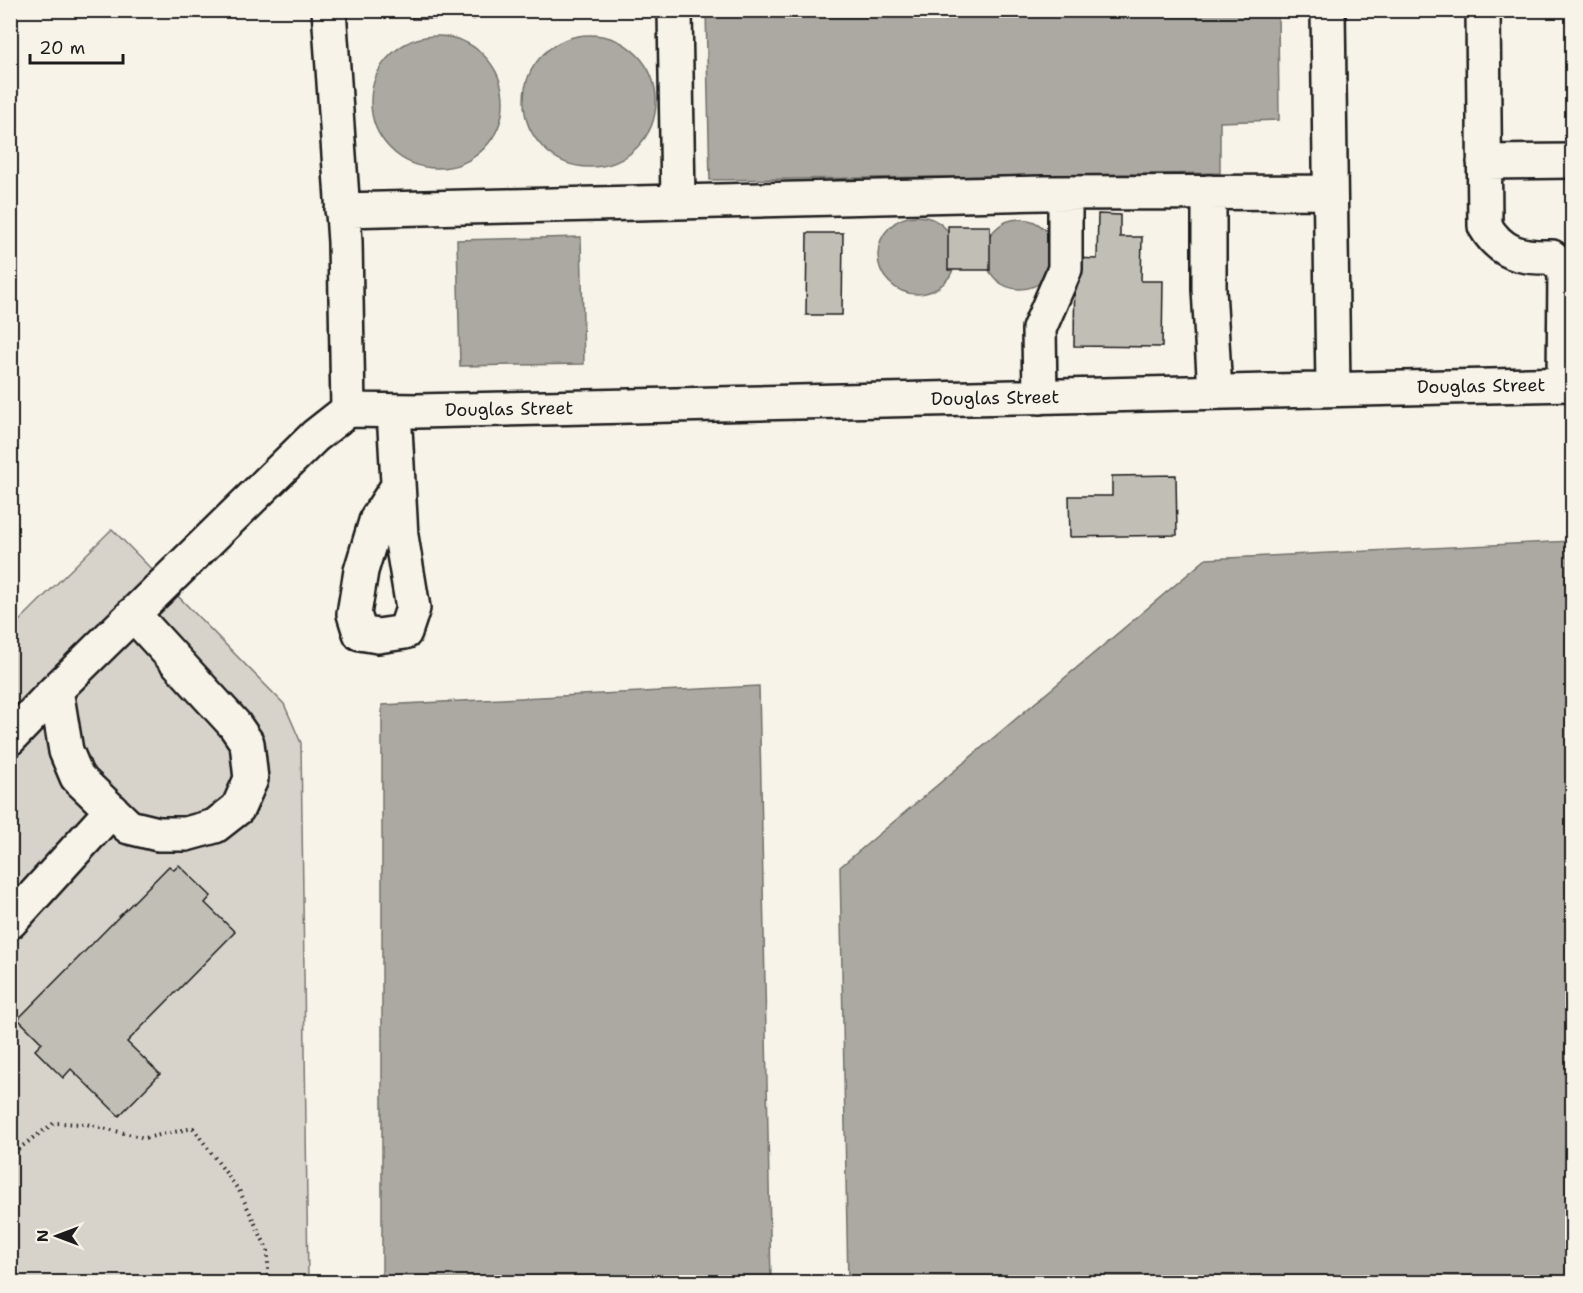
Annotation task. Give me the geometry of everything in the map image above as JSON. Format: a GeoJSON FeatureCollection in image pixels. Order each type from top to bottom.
{"type":"FeatureCollection","features":[{"type":"Feature","properties":{"kind":"street"},"geometry":{"type":"LineString","coordinates":[[10,738],[315,436],[348,410],[342,210],[329,10]]}},
{"type":"Feature","properties":{"kind":"street"},"geometry":{"type":"LineString","coordinates":[[675,10],[678,202]]}},
{"type":"Feature","properties":{"kind":"street"},"geometry":{"type":"LineString","coordinates":[[1328,10],[1333,389]]}},
{"type":"Feature","properties":{"kind":"street"},"geometry":{"type":"LineString","coordinates":[[1483,10],[1485,226],[1492,238],[1515,254],[1527,258],[1552,257],[1569,270],[1568,384]]}},
{"type":"Feature","properties":{"kind":"street"},"geometry":{"type":"LineString","coordinates":[[1484,162],[1572,161]]}},
{"type":"Feature","properties":{"kind":"street"},"geometry":{"type":"LineString","coordinates":[[1209,192],[1209,289],[1215,392]]}},
{"type":"Feature","properties":{"kind":"street"},"geometry":{"type":"LineString","coordinates":[[342,210],[1065,193],[1330,192]]}},
{"type":"Feature","properties":{"kind":"street"},"geometry":{"type":"LineString","coordinates":[[1040,397],[1039,329],[1065,269],[1065,193]]}},
{"type":"Feature","properties":{"kind":"street","name":"Douglas Street"},"geometry":{"type":"LineString","coordinates":[[348,410],[406,411],[1568,384]]}},
{"type":"Feature","properties":{"kind":"street"},"geometry":{"type":"LineString","coordinates":[[398,486],[406,411]]}},
{"type":"Feature","properties":{"kind":"street"},"geometry":{"type":"LineString","coordinates":[[56,690],[66,751],[77,777],[129,827],[158,834],[186,834],[214,826],[238,808],[251,779],[247,743],[234,724],[133,614]]}},
{"type":"Feature","properties":{"kind":"street"},"geometry":{"type":"LineString","coordinates":[[10,922],[112,810]]}},
{"type":"Feature","properties":{"kind":"path"},"geometry":{"type":"LineString","coordinates":[[10,1165],[17,1150],[54,1123],[86,1124],[146,1138],[192,1128],[240,1192],[268,1251],[268,1282]]}},
{"type":"Feature","properties":{"kind":"shaded area"},"geometry":{"type":"Polygon","coordinates":[[[706,11],[1278,11],[1279,120],[1220,122],[1220,173],[710,180],[706,11]]]}},
{"type":"Feature","properties":{"kind":"shaded area"},"geometry":{"type":"Polygon","coordinates":[[[590,35],[615,40],[636,55],[651,76],[656,101],[651,126],[636,147],[615,162],[590,167],[565,162],[544,147],[529,126],[524,101],[529,76],[544,55],[565,40],[590,35]]]}},
{"type":"Feature","properties":{"kind":"shaded area"},"geometry":{"type":"Polygon","coordinates":[[[437,36],[462,41],[484,55],[498,77],[503,102],[498,127],[484,149],[462,163],[437,168],[412,163],[390,149],[376,127],[371,102],[376,77],[390,55],[412,41],[437,36]]]}},
{"type":"Feature","properties":{"kind":"shaded area"},"geometry":{"type":"Polygon","coordinates":[[[917,216],[932,219],[945,227],[953,240],[956,255],[953,270],[945,283],[932,291],[917,294],[902,291],[889,283],[881,270],[878,255],[881,240],[889,227],[902,219],[917,216]]]}},
{"type":"Feature","properties":{"kind":"shaded area"},"geometry":{"type":"Polygon","coordinates":[[[1013,219],[1027,219],[1040,225],[1049,234],[1055,247],[1053,267],[1045,279],[1027,289],[1013,289],[1000,283],[991,274],[985,261],[985,247],[991,234],[1000,225],[1013,219]]]}},
{"type":"Feature","properties":{"kind":"shaded area"},"geometry":{"type":"Polygon","coordinates":[[[581,237],[584,364],[460,366],[457,240],[581,237]]]}},
{"type":"Feature","properties":{"kind":"shaded area"},"geometry":{"type":"Polygon","coordinates":[[[112,529],[284,704],[301,743],[308,1282],[11,1282],[11,629],[112,529]]]}},
{"type":"Feature","properties":{"kind":"shaded area"},"geometry":{"type":"Polygon","coordinates":[[[1572,541],[1572,1282],[848,1282],[840,867],[1206,559],[1572,541]]]}},
{"type":"Feature","properties":{"kind":"shaded area"},"geometry":{"type":"Polygon","coordinates":[[[759,686],[771,1282],[382,1282],[382,705],[759,686]]]}},
{"type":"Feature","properties":{"kind":"building"},"geometry":{"type":"Polygon","coordinates":[[[412,10],[475,10],[475,19],[412,19],[412,10]]]}},
{"type":"Feature","properties":{"kind":"building"},"geometry":{"type":"Polygon","coordinates":[[[493,10],[585,10],[585,12],[493,11],[493,10]]]}},
{"type":"Feature","properties":{"kind":"building"},"geometry":{"type":"Polygon","coordinates":[[[1098,214],[1120,215],[1120,237],[1142,237],[1141,281],[1163,281],[1162,347],[1074,346],[1075,258],[1097,259],[1098,214]]]}},
{"type":"Feature","properties":{"kind":"building"},"geometry":{"type":"Polygon","coordinates":[[[948,226],[990,226],[990,270],[948,270],[948,226]]]}},
{"type":"Feature","properties":{"kind":"building"},"geometry":{"type":"Polygon","coordinates":[[[807,233],[843,233],[842,315],[806,315],[807,233]]]}},
{"type":"Feature","properties":{"kind":"building"},"geometry":{"type":"Polygon","coordinates":[[[1176,475],[1177,535],[1070,537],[1069,496],[1112,496],[1112,476],[1176,475]]]}},
{"type":"Feature","properties":{"kind":"building"},"geometry":{"type":"Polygon","coordinates":[[[179,865],[211,896],[205,903],[235,932],[127,1042],[160,1074],[119,1116],[71,1069],[63,1078],[35,1050],[42,1043],[18,1019],[169,866],[174,870],[179,865]]]}}]}
